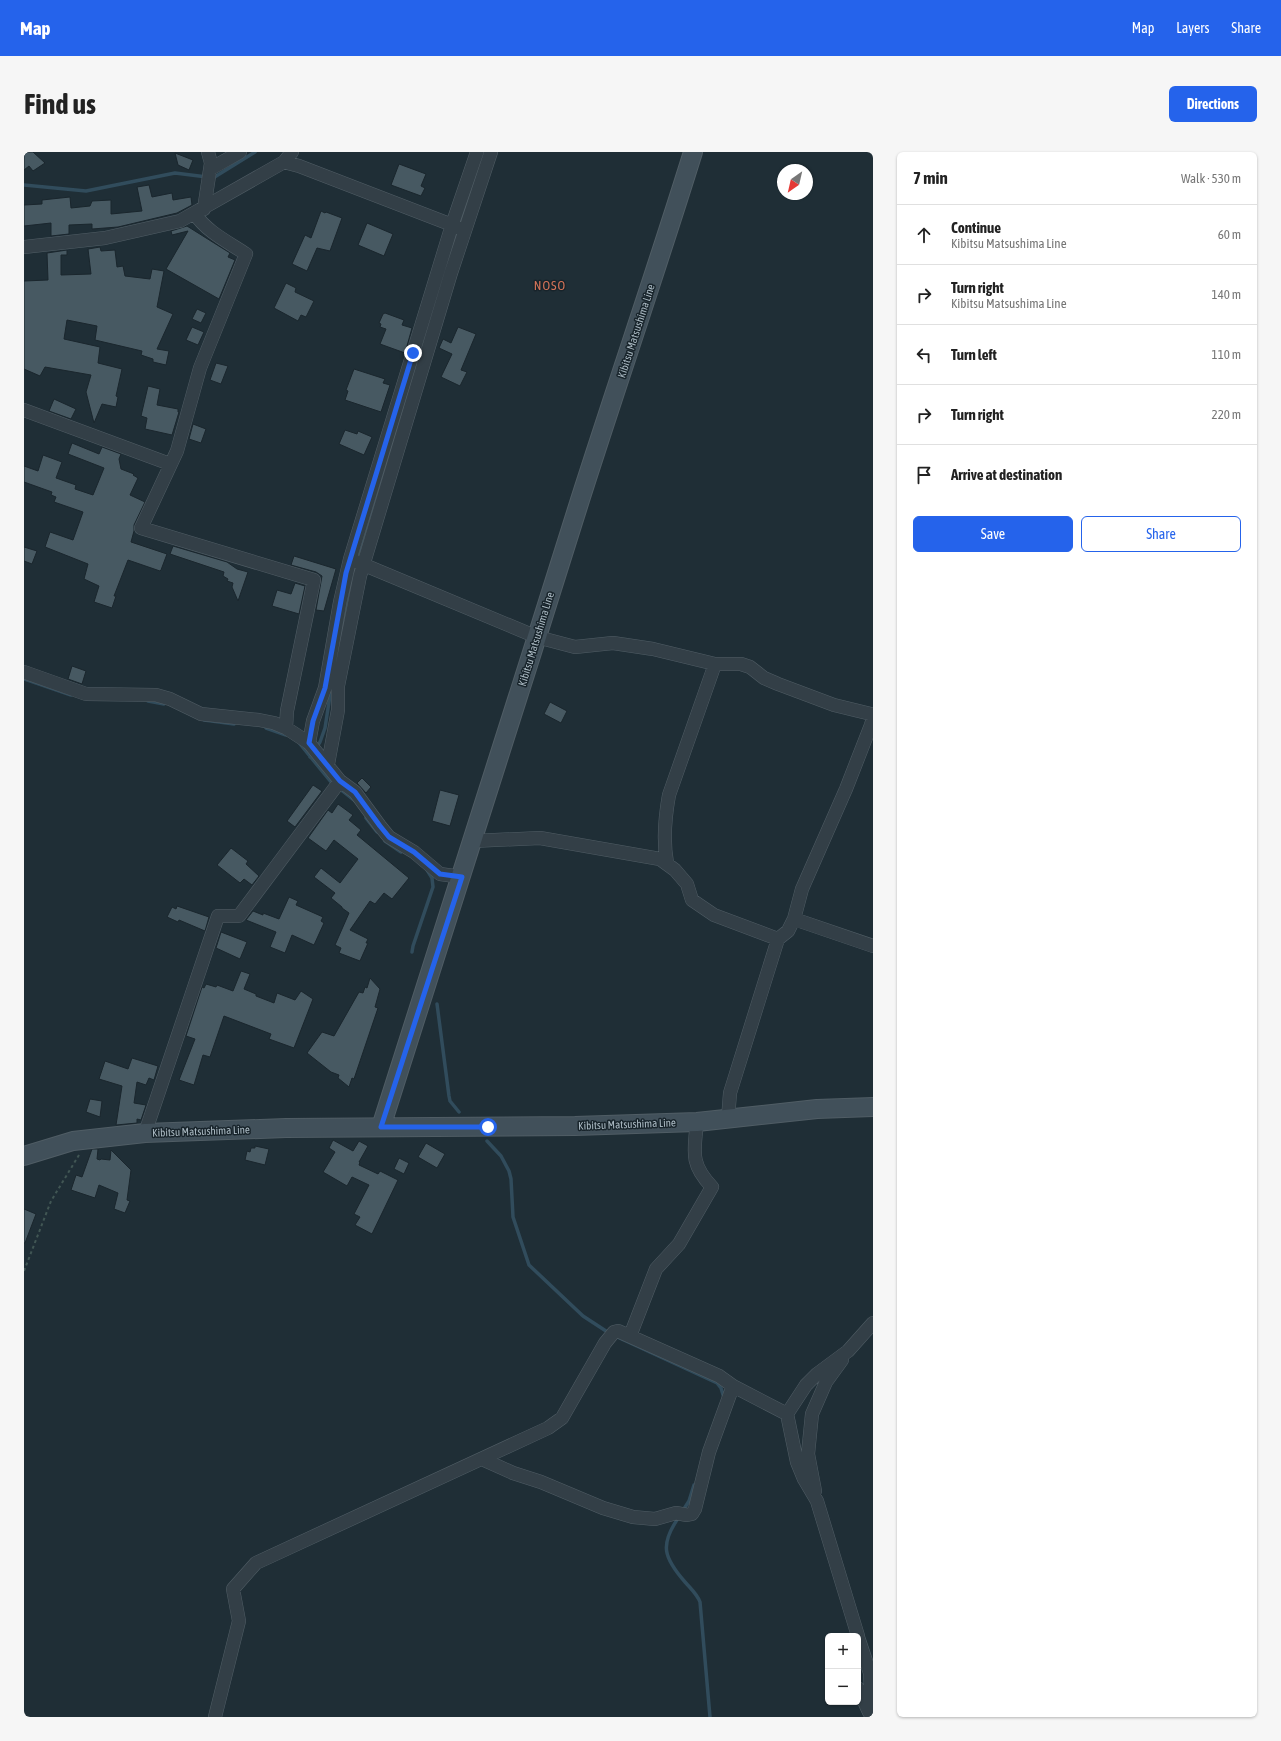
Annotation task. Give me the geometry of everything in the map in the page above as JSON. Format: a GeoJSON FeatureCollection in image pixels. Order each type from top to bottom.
{"type":"FeatureCollection","features":[{"type":"Feature","properties":{"kind":"main road","name":"Kibitsu Matsushima Line"},"geometry":{"type":"LineString","coordinates":[[381,1127],[462,877],[537,636],[648,297],[693,152]]}},
{"type":"Feature","properties":{"kind":"main road","name":"Kibitsu Matsushima Line"},"geometry":{"type":"LineString","coordinates":[[24,1156],[51,1147],[90,1138],[145,1133],[286,1128],[575,1126],[697,1122],[817,1109],[873,1106]]}},
{"type":"Feature","properties":{"kind":"street"},"geometry":{"type":"LineString","coordinates":[[208,152],[211,163],[210,174],[199,212],[201,224],[246,254],[200,368],[177,451],[141,528],[314,580],[287,710],[286,728]]}},
{"type":"Feature","properties":{"kind":"street"},"geometry":{"type":"LineString","coordinates":[[210,174],[240,152]]}},
{"type":"Feature","properties":{"kind":"street"},"geometry":{"type":"LineString","coordinates":[[24,247],[105,238],[169,225],[199,212],[284,162],[292,152]]}},
{"type":"Feature","properties":{"kind":"street"},"geometry":{"type":"LineString","coordinates":[[317,752],[313,721],[325,688],[340,602],[350,559],[452,225],[477,152]]}},
{"type":"Feature","properties":{"kind":"street"},"geometry":{"type":"LineString","coordinates":[[317,752],[338,710],[338,686],[363,565],[465,230],[491,152]]}},
{"type":"Feature","properties":{"kind":"street"},"geometry":{"type":"LineString","coordinates":[[284,162],[299,166],[465,230]]}},
{"type":"Feature","properties":{"kind":"street"},"geometry":{"type":"LineString","coordinates":[[24,410],[170,464]]}},
{"type":"Feature","properties":{"kind":"street"},"geometry":{"type":"LineString","coordinates":[[350,559],[537,636],[575,647],[606,643],[620,644],[653,649],[715,664],[741,664],[750,667],[764,678],[771,681],[834,704],[871,714],[872,718],[846,788],[802,890],[794,920],[788,931],[778,939],[730,1093],[728,1119]]}},
{"type":"Feature","properties":{"kind":"street"},"geometry":{"type":"LineString","coordinates":[[667,863],[665,854],[666,814],[669,795],[715,664]]}},
{"type":"Feature","properties":{"kind":"street"},"geometry":{"type":"LineString","coordinates":[[24,672],[86,694],[156,695],[170,699],[201,714],[259,720],[274,723],[286,728],[317,752],[337,784],[355,792],[389,837],[414,852],[440,874],[462,877]]}},
{"type":"Feature","properties":{"kind":"street"},"geometry":{"type":"LineString","coordinates":[[145,1133],[218,916],[239,916],[337,784]]}},
{"type":"Feature","properties":{"kind":"street"},"geometry":{"type":"LineString","coordinates":[[473,842],[540,838],[660,859],[675,870],[687,884],[692,900],[714,915],[778,939]]}},
{"type":"Feature","properties":{"kind":"street"},"geometry":{"type":"LineString","coordinates":[[794,920],[873,946]]}},
{"type":"Feature","properties":{"kind":"street"},"geometry":{"type":"LineString","coordinates":[[630,1336],[656,1269],[679,1244],[712,1188],[702,1177],[694,1155],[697,1122]]}},
{"type":"Feature","properties":{"kind":"street"},"geometry":{"type":"LineString","coordinates":[[857,1633],[817,1500],[808,1454],[812,1414],[826,1382],[848,1351],[873,1323]]}},
{"type":"Feature","properties":{"kind":"street"},"geometry":{"type":"LineString","coordinates":[[215,1717],[239,1621],[233,1589],[256,1563],[548,1428],[562,1418],[612,1335],[618,1331],[719,1376],[733,1386],[787,1414]]}},
{"type":"Feature","properties":{"kind":"street"},"geometry":{"type":"LineString","coordinates":[[817,1500],[804,1479],[797,1462],[787,1414],[796,1399],[817,1374],[848,1351]]}},
{"type":"Feature","properties":{"kind":"street"},"geometry":{"type":"LineString","coordinates":[[482,1459],[513,1474],[542,1482],[602,1508],[633,1517],[655,1519],[676,1513],[692,1514],[695,1509],[709,1452],[733,1386]]}},
{"type":"Feature","properties":{"kind":"street"},"geometry":{"type":"LineString","coordinates":[[861,1644],[872,1673],[872,1717]]}},
{"type":"Feature","properties":{"kind":"street"},"geometry":{"type":"LineString","coordinates":[[861,1694],[872,1717]]}},
{"type":"Feature","properties":{"kind":"path"},"geometry":{"type":"LineString","coordinates":[[24,1271],[51,1201],[90,1138]]}},
{"type":"Feature","properties":{"kind":"building"},"geometry":{"type":"Polygon","coordinates":[[[24,152],[33,152],[45,163],[33,171],[29,166],[24,170],[24,152]]]}},
{"type":"Feature","properties":{"kind":"building"},"geometry":{"type":"Polygon","coordinates":[[[175,153],[193,160],[189,170],[178,165],[175,153]]]}},
{"type":"Feature","properties":{"kind":"building"},"geometry":{"type":"Polygon","coordinates":[[[399,164],[426,174],[421,186],[425,188],[421,196],[391,185],[399,164]]]}},
{"type":"Feature","properties":{"kind":"building"},"geometry":{"type":"Polygon","coordinates":[[[149,185],[152,197],[172,193],[173,200],[191,197],[192,205],[177,213],[118,227],[92,229],[92,224],[69,225],[69,234],[51,236],[51,223],[24,226],[24,205],[42,204],[42,200],[70,197],[71,208],[90,206],[92,201],[111,200],[111,214],[142,211],[137,187],[149,185]]]}},
{"type":"Feature","properties":{"kind":"building"},"geometry":{"type":"Polygon","coordinates":[[[321,211],[342,218],[330,251],[317,248],[307,271],[292,264],[305,235],[311,238],[321,211]]]}},
{"type":"Feature","properties":{"kind":"building"},"geometry":{"type":"Polygon","coordinates":[[[367,223],[393,234],[384,256],[358,245],[367,223]]]}},
{"type":"Feature","properties":{"kind":"building"},"geometry":{"type":"Polygon","coordinates":[[[187,226],[230,253],[228,257],[235,260],[219,299],[166,269],[188,231],[172,235],[171,231],[187,226]]]}},
{"type":"Feature","properties":{"kind":"building"},"geometry":{"type":"Polygon","coordinates":[[[100,247],[101,251],[115,250],[117,267],[123,266],[125,276],[150,279],[152,269],[164,271],[157,307],[173,314],[157,349],[169,351],[166,365],[153,362],[153,359],[141,355],[142,351],[95,340],[97,326],[67,320],[64,339],[100,347],[98,363],[122,369],[116,396],[118,397],[116,407],[102,404],[94,423],[86,392],[91,375],[45,367],[40,376],[24,369],[24,281],[48,280],[47,253],[67,250],[67,255],[61,255],[61,275],[91,274],[88,249],[100,247]]]}},
{"type":"Feature","properties":{"kind":"building"},"geometry":{"type":"Polygon","coordinates":[[[286,283],[296,288],[295,292],[314,301],[306,317],[301,315],[298,321],[274,308],[286,283]]]}},
{"type":"Feature","properties":{"kind":"building"},"geometry":{"type":"Polygon","coordinates":[[[197,309],[206,313],[201,323],[192,319],[197,309]]]}},
{"type":"Feature","properties":{"kind":"building"},"geometry":{"type":"Polygon","coordinates":[[[385,313],[404,320],[402,325],[412,328],[405,353],[380,344],[386,329],[380,327],[381,324],[379,323],[383,314],[385,313]]]}},
{"type":"Feature","properties":{"kind":"building"},"geometry":{"type":"Polygon","coordinates":[[[192,327],[204,332],[198,345],[186,340],[192,327]]]}},
{"type":"Feature","properties":{"kind":"building"},"geometry":{"type":"Polygon","coordinates":[[[458,327],[476,334],[461,370],[467,372],[460,386],[441,377],[452,354],[439,348],[443,339],[451,343],[458,327]]]}},
{"type":"Feature","properties":{"kind":"building"},"geometry":{"type":"Polygon","coordinates":[[[216,363],[228,366],[221,384],[210,380],[216,363]]]}},
{"type":"Feature","properties":{"kind":"building"},"geometry":{"type":"Polygon","coordinates":[[[354,369],[385,379],[383,383],[390,385],[381,412],[345,400],[348,391],[346,390],[354,369]]]}},
{"type":"Feature","properties":{"kind":"building"},"geometry":{"type":"Polygon","coordinates":[[[148,386],[160,389],[157,405],[178,409],[179,412],[172,435],[145,429],[147,418],[141,416],[148,386]]]}},
{"type":"Feature","properties":{"kind":"building"},"geometry":{"type":"Polygon","coordinates":[[[54,399],[76,409],[71,419],[49,411],[54,399]]]}},
{"type":"Feature","properties":{"kind":"building"},"geometry":{"type":"Polygon","coordinates":[[[193,424],[206,429],[201,443],[189,439],[193,424]]]}},
{"type":"Feature","properties":{"kind":"building"},"geometry":{"type":"Polygon","coordinates":[[[345,430],[357,434],[358,431],[372,437],[364,455],[339,444],[345,430]]]}},
{"type":"Feature","properties":{"kind":"building"},"geometry":{"type":"Polygon","coordinates":[[[72,443],[99,454],[102,447],[121,454],[119,459],[121,469],[134,474],[133,475],[138,478],[130,495],[145,502],[134,525],[131,542],[167,554],[160,571],[128,560],[114,596],[116,596],[112,608],[94,602],[99,586],[84,579],[88,564],[45,547],[50,532],[73,540],[83,512],[54,502],[56,497],[51,495],[52,492],[24,482],[24,466],[38,471],[43,455],[62,462],[56,478],[76,485],[75,489],[93,495],[104,468],[68,454],[72,443]]]}},
{"type":"Feature","properties":{"kind":"building"},"geometry":{"type":"Polygon","coordinates":[[[173,546],[227,562],[237,569],[248,572],[238,601],[232,587],[233,583],[227,581],[228,579],[223,576],[224,572],[170,554],[173,546]]]}},
{"type":"Feature","properties":{"kind":"building"},"geometry":{"type":"Polygon","coordinates":[[[24,547],[37,551],[32,564],[24,561],[24,547]]]}},
{"type":"Feature","properties":{"kind":"building"},"geometry":{"type":"Polygon","coordinates":[[[294,556],[336,569],[324,611],[316,610],[322,576],[316,572],[291,565],[294,556]]]}},
{"type":"Feature","properties":{"kind":"building"},"geometry":{"type":"Polygon","coordinates":[[[295,583],[305,586],[299,614],[272,606],[277,590],[291,594],[295,583]]]}},
{"type":"Feature","properties":{"kind":"building"},"geometry":{"type":"Polygon","coordinates":[[[72,666],[86,671],[82,684],[68,679],[72,666]]]}},
{"type":"Feature","properties":{"kind":"building"},"geometry":{"type":"Polygon","coordinates":[[[550,702],[567,711],[561,723],[544,714],[550,702]]]}},
{"type":"Feature","properties":{"kind":"building"},"geometry":{"type":"Polygon","coordinates":[[[362,778],[371,787],[366,793],[357,783],[362,778]]]}},
{"type":"Feature","properties":{"kind":"building"},"geometry":{"type":"Polygon","coordinates":[[[313,785],[322,791],[295,827],[287,821],[313,785]]]}},
{"type":"Feature","properties":{"kind":"building"},"geometry":{"type":"Polygon","coordinates":[[[440,790],[459,795],[450,826],[432,821],[440,790]]]}},
{"type":"Feature","properties":{"kind":"building"},"geometry":{"type":"Polygon","coordinates":[[[338,804],[353,815],[349,820],[361,830],[357,835],[409,878],[392,899],[384,893],[375,904],[370,901],[350,930],[368,939],[366,943],[368,943],[360,961],[339,953],[341,948],[335,945],[349,913],[331,898],[335,893],[314,877],[321,868],[340,883],[358,859],[334,840],[326,851],[308,838],[328,810],[332,813],[338,804]]]}},
{"type":"Feature","properties":{"kind":"building"},"geometry":{"type":"Polygon","coordinates":[[[231,848],[248,861],[246,864],[259,876],[252,885],[244,879],[240,883],[217,865],[231,848]]]}},
{"type":"Feature","properties":{"kind":"building"},"geometry":{"type":"Polygon","coordinates":[[[289,897],[298,901],[296,905],[323,917],[321,921],[324,923],[314,945],[292,935],[285,953],[270,947],[276,932],[246,920],[253,911],[279,919],[289,897]]]}},
{"type":"Feature","properties":{"kind":"building"},"geometry":{"type":"Polygon","coordinates":[[[177,906],[209,917],[205,931],[179,920],[178,922],[167,917],[172,907],[176,909],[177,906]]]}},
{"type":"Feature","properties":{"kind":"building"},"geometry":{"type":"Polygon","coordinates":[[[221,932],[247,942],[240,959],[216,948],[221,932]]]}},
{"type":"Feature","properties":{"kind":"building"},"geometry":{"type":"Polygon","coordinates":[[[241,971],[250,974],[244,989],[256,994],[256,996],[274,1003],[277,993],[295,1000],[301,991],[313,999],[294,1048],[269,1039],[271,1034],[224,1016],[210,1057],[203,1055],[194,1085],[179,1080],[195,1039],[186,1036],[202,987],[204,988],[206,984],[216,987],[217,985],[233,991],[241,971]]]}},
{"type":"Feature","properties":{"kind":"building"},"geometry":{"type":"Polygon","coordinates":[[[370,978],[380,989],[375,1007],[378,1008],[354,1079],[352,1078],[349,1087],[338,1078],[339,1075],[331,1072],[307,1053],[322,1032],[334,1036],[359,992],[363,993],[365,987],[367,988],[370,978]]]}},
{"type":"Feature","properties":{"kind":"building"},"geometry":{"type":"Polygon","coordinates":[[[132,1058],[158,1066],[154,1080],[149,1078],[146,1085],[137,1082],[134,1103],[146,1105],[141,1120],[137,1119],[137,1123],[116,1125],[122,1086],[99,1079],[105,1061],[128,1069],[132,1058]]]}},
{"type":"Feature","properties":{"kind":"building"},"geometry":{"type":"Polygon","coordinates":[[[90,1099],[102,1101],[100,1117],[86,1112],[90,1099]]]}},
{"type":"Feature","properties":{"kind":"building"},"geometry":{"type":"Polygon","coordinates":[[[333,1140],[353,1151],[359,1141],[368,1146],[359,1162],[359,1165],[378,1174],[380,1171],[398,1180],[372,1234],[355,1225],[360,1217],[354,1214],[369,1185],[352,1177],[347,1186],[323,1172],[335,1152],[329,1148],[333,1140]]]}},
{"type":"Feature","properties":{"kind":"building"},"geometry":{"type":"Polygon","coordinates":[[[426,1143],[445,1154],[437,1168],[418,1157],[426,1143]]]}},
{"type":"Feature","properties":{"kind":"building"},"geometry":{"type":"Polygon","coordinates":[[[255,1146],[269,1149],[265,1165],[245,1160],[247,1151],[250,1152],[251,1148],[255,1148],[255,1146]]]}},
{"type":"Feature","properties":{"kind":"building"},"geometry":{"type":"Polygon","coordinates":[[[92,1149],[98,1149],[97,1159],[100,1160],[110,1160],[111,1150],[131,1170],[127,1200],[130,1201],[125,1213],[114,1209],[118,1193],[99,1185],[95,1198],[71,1190],[76,1175],[82,1177],[92,1149]]]}},
{"type":"Feature","properties":{"kind":"building"},"geometry":{"type":"Polygon","coordinates":[[[399,1158],[409,1163],[404,1174],[394,1169],[399,1158]]]}},
{"type":"Feature","properties":{"kind":"building"},"geometry":{"type":"Polygon","coordinates":[[[24,1209],[36,1214],[25,1243],[24,1243],[24,1209]]]}},
{"type":"Feature","properties":{"kind":"waterway"},"geometry":{"type":"LineString","coordinates":[[213,178],[255,152]]}},
{"type":"Feature","properties":{"kind":"waterway"},"geometry":{"type":"LineString","coordinates":[[459,225],[483,155]]}},
{"type":"Feature","properties":{"kind":"waterway"},"geometry":{"type":"LineString","coordinates":[[24,185],[86,191],[175,173],[207,177]]}},
{"type":"Feature","properties":{"kind":"waterway"},"geometry":{"type":"LineString","coordinates":[[444,272],[453,244]]}},
{"type":"Feature","properties":{"kind":"waterway"},"geometry":{"type":"LineString","coordinates":[[338,651],[354,574],[392,447]]}},
{"type":"Feature","properties":{"kind":"waterway"},"geometry":{"type":"LineString","coordinates":[[24,679],[71,695]]}},
{"type":"Feature","properties":{"kind":"waterway"},"geometry":{"type":"LineString","coordinates":[[310,757],[320,742],[325,728],[331,689]]}},
{"type":"Feature","properties":{"kind":"waterway"},"geometry":{"type":"LineString","coordinates":[[148,701],[164,704]]}},
{"type":"Feature","properties":{"kind":"waterway"},"geometry":{"type":"LineString","coordinates":[[204,720],[234,724]]}},
{"type":"Feature","properties":{"kind":"waterway"},"geometry":{"type":"LineString","coordinates":[[266,728],[286,735]]}},
{"type":"Feature","properties":{"kind":"waterway"},"geometry":{"type":"LineString","coordinates":[[300,744],[331,782],[355,801]]}},
{"type":"Feature","properties":{"kind":"waterway"},"geometry":{"type":"LineString","coordinates":[[366,818],[377,832]]}},
{"type":"Feature","properties":{"kind":"waterway"},"geometry":{"type":"LineString","coordinates":[[385,841],[401,852]]}},
{"type":"Feature","properties":{"kind":"waterway"},"geometry":{"type":"LineString","coordinates":[[412,952],[433,887],[432,878],[427,870]]}},
{"type":"Feature","properties":{"kind":"waterway"},"geometry":{"type":"LineString","coordinates":[[437,1004],[450,1101],[459,1112]]}},
{"type":"Feature","properties":{"kind":"waterway"},"geometry":{"type":"LineString","coordinates":[[487,1141],[501,1156],[509,1171],[511,1179],[513,1217],[529,1265],[583,1316],[609,1333]]}},
{"type":"Feature","properties":{"kind":"waterway"},"geometry":{"type":"LineString","coordinates":[[615,1336],[717,1383],[721,1388],[724,1398]]}},
{"type":"Feature","properties":{"kind":"waterway"},"geometry":{"type":"LineString","coordinates":[[682,1512],[689,1501],[694,1485]]}},
{"type":"Feature","properties":{"kind":"waterway"},"geometry":{"type":"LineString","coordinates":[[679,1517],[669,1536],[667,1551],[672,1566],[696,1594],[700,1602],[710,1717]]}},
{"type":"Feature","properties":{"kind":"district","name":"NOSO"},"geometry":{"type":"Point","coordinates":[550,285]}},
{"type":"Feature","properties":{"kind":"route"},"geometry":{"type":"LineString","coordinates":[[413,353],[346,573],[325,688],[313,721],[309,743],[328,764],[340,781],[355,792],[389,837],[414,852],[440,874],[462,877],[381,1127],[488,1127]]}}]}
